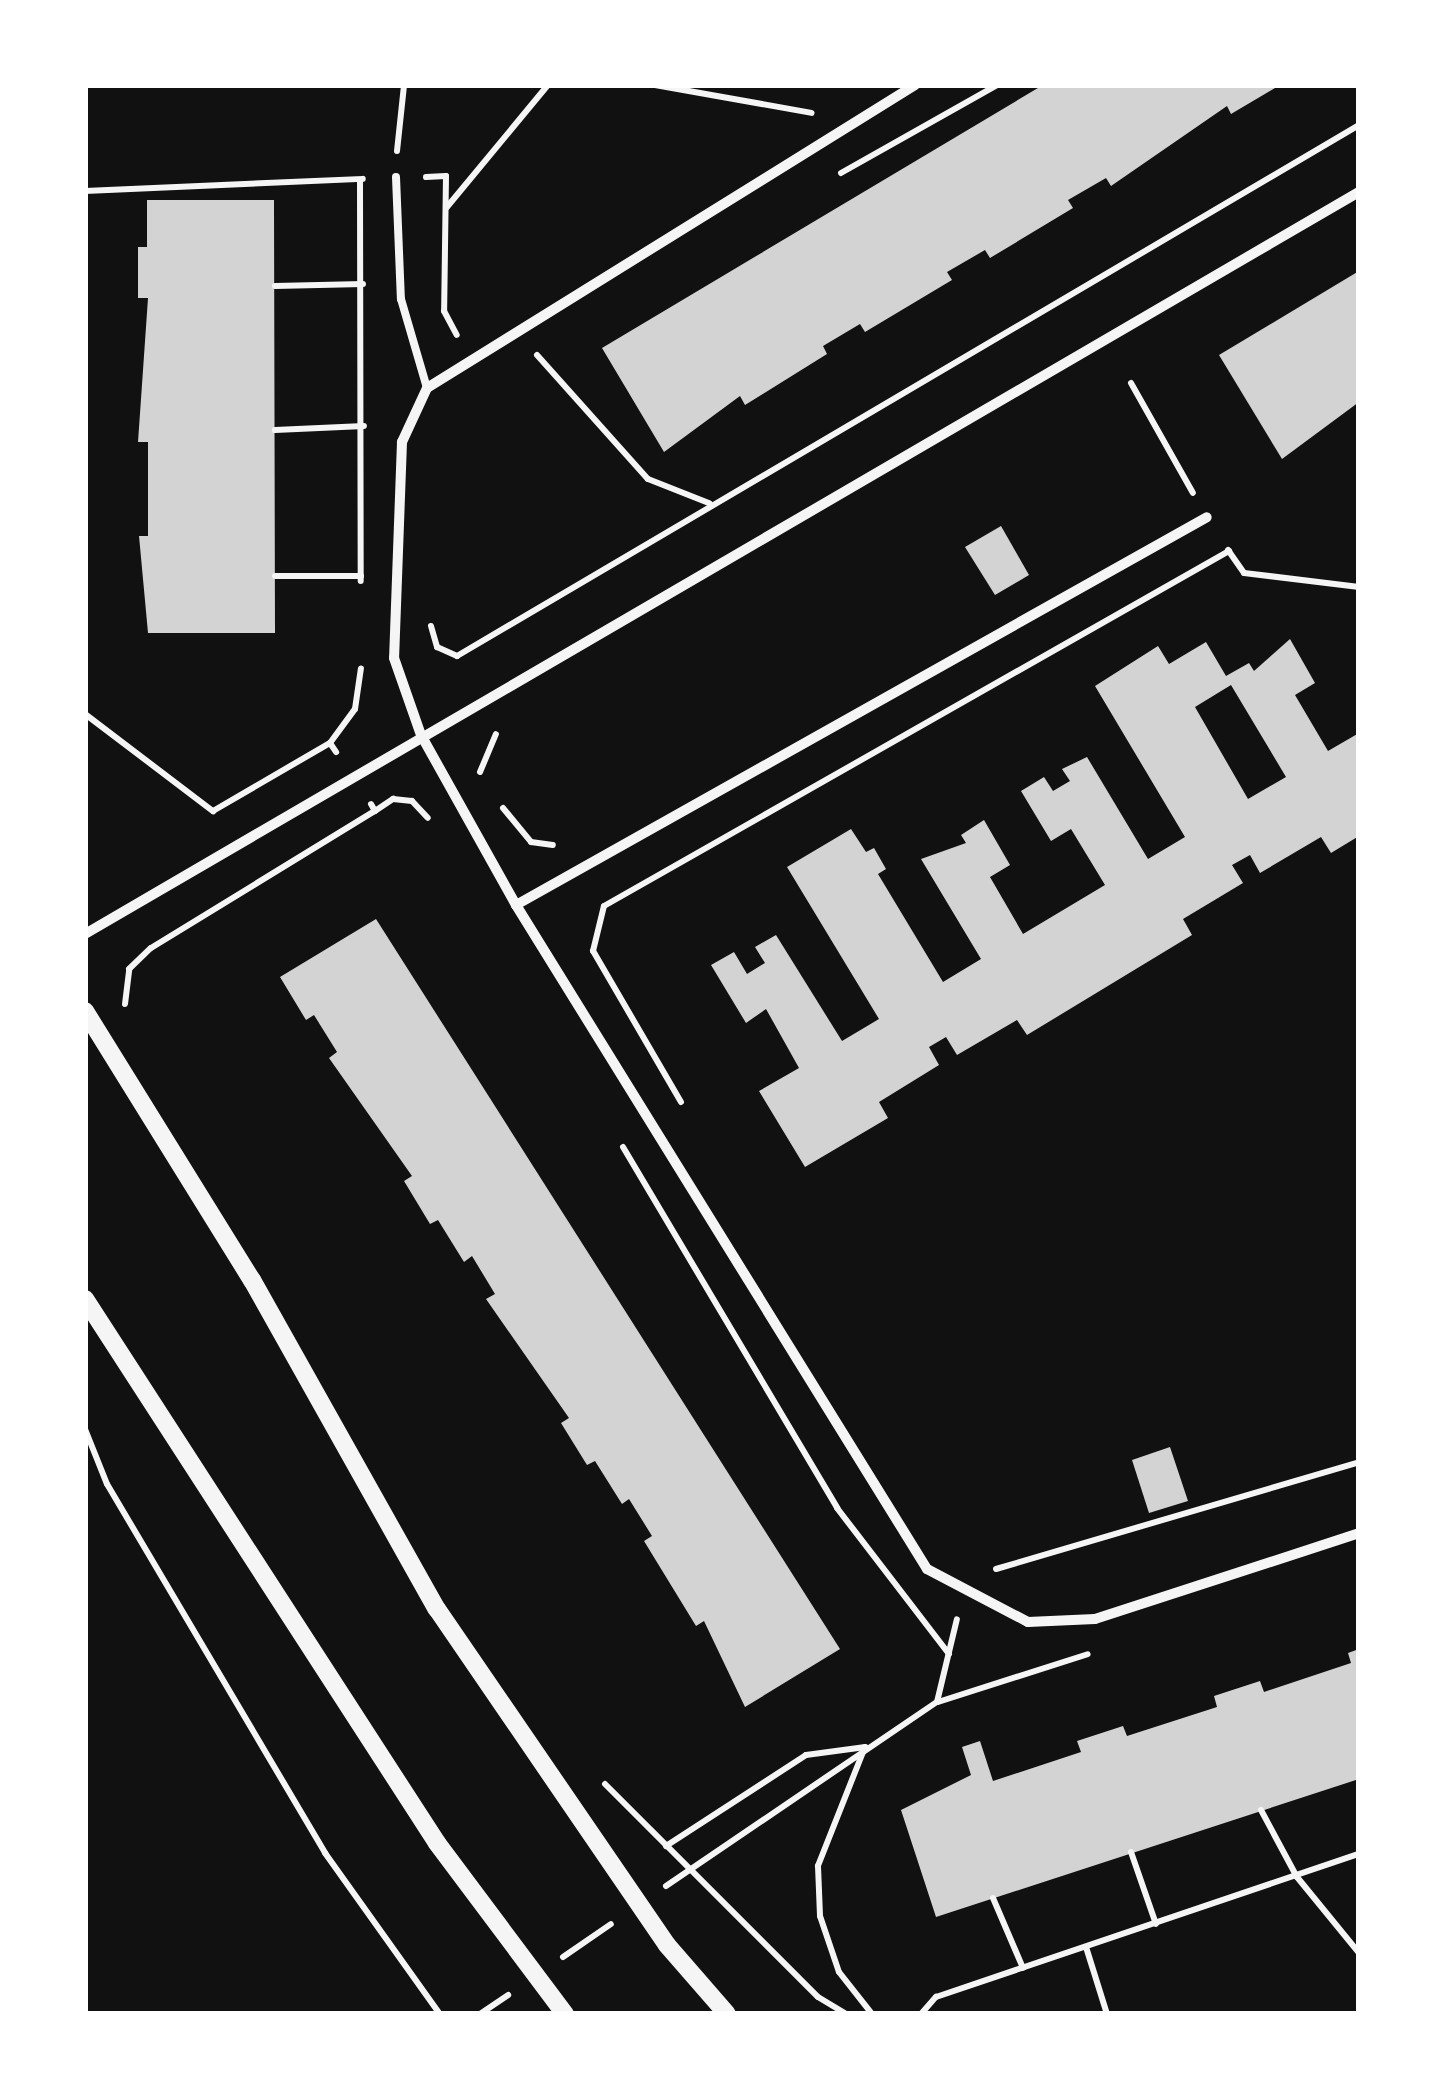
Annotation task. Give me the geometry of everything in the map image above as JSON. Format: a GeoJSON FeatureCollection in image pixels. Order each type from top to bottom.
{"type":"FeatureCollection","features":[{"type":"Feature","properties":{"kind":"street"},"geometry":{"type":"LineString","coordinates":[[915,85],[468,356],[427,388],[402,442],[394,658],[422,735],[516,905],[926,1569],[964,1595],[1028,1622],[1094,1619],[1359,1533]]}},
{"type":"Feature","properties":{"kind":"street"},"geometry":{"type":"LineString","coordinates":[[85,934],[1359,192]]}},
{"type":"Feature","properties":{"kind":"street"},"geometry":{"type":"LineString","coordinates":[[516,905],[1207,517]]}},
{"type":"Feature","properties":{"kind":"street"},"geometry":{"type":"LineString","coordinates":[[85,1011],[252,1280],[437,1608],[668,1945],[727,2014]]}},
{"type":"Feature","properties":{"kind":"street"},"geometry":{"type":"LineString","coordinates":[[85,1299],[436,1844],[565,2014]]}},
{"type":"Feature","properties":{"kind":"lane"},"geometry":{"type":"LineString","coordinates":[[396,177],[400,299],[427,388]]}},
{"type":"Feature","properties":{"kind":"path"},"geometry":{"type":"LineString","coordinates":[[396,165],[404,85]]}},
{"type":"Feature","properties":{"kind":"path"},"geometry":{"type":"LineString","coordinates":[[468,356],[444,311],[446,208],[548,85]]}},
{"type":"Feature","properties":{"kind":"path"},"geometry":{"type":"LineString","coordinates":[[656,85],[854,120]]}},
{"type":"Feature","properties":{"kind":"path"},"geometry":{"type":"LineString","coordinates":[[824,182],[997,85]]}},
{"type":"Feature","properties":{"kind":"path"},"geometry":{"type":"LineString","coordinates":[[431,616],[437,647],[457,656],[710,503],[1359,125]]}},
{"type":"Feature","properties":{"kind":"path"},"geometry":{"type":"LineString","coordinates":[[85,191],[396,177]]}},
{"type":"Feature","properties":{"kind":"path"},"geometry":{"type":"LineString","coordinates":[[360,180],[364,426],[361,595]]}},
{"type":"Feature","properties":{"kind":"path"},"geometry":{"type":"LineString","coordinates":[[275,286],[362,284]]}},
{"type":"Feature","properties":{"kind":"path"},"geometry":{"type":"LineString","coordinates":[[515,359],[549,339]]}},
{"type":"Feature","properties":{"kind":"path"},"geometry":{"type":"LineString","coordinates":[[532,348],[648,479],[710,503]]}},
{"type":"Feature","properties":{"kind":"path"},"geometry":{"type":"LineString","coordinates":[[1131,384],[1207,517],[1244,573],[1359,587]]}},
{"type":"Feature","properties":{"kind":"path"},"geometry":{"type":"LineString","coordinates":[[275,430],[364,426]]}},
{"type":"Feature","properties":{"kind":"path"},"geometry":{"type":"LineString","coordinates":[[689,1115],[593,951],[604,906],[1229,551]]}},
{"type":"Feature","properties":{"kind":"path"},"geometry":{"type":"LineString","coordinates":[[275,576],[361,576]]}},
{"type":"Feature","properties":{"kind":"path"},"geometry":{"type":"LineString","coordinates":[[330,743],[355,709],[361,653]]}},
{"type":"Feature","properties":{"kind":"path"},"geometry":{"type":"LineString","coordinates":[[85,714],[213,811]]}},
{"type":"Feature","properties":{"kind":"path"},"geometry":{"type":"LineString","coordinates":[[488,785],[480,773],[496,734]]}},
{"type":"Feature","properties":{"kind":"path"},"geometry":{"type":"LineString","coordinates":[[496,798],[531,842],[560,844]]}},
{"type":"Feature","properties":{"kind":"path"},"geometry":{"type":"LineString","coordinates":[[376,811],[393,799],[412,801],[437,833]]}},
{"type":"Feature","properties":{"kind":"path"},"geometry":{"type":"LineString","coordinates":[[617,1137],[837,1508],[913,1619],[948,1654]]}},
{"type":"Feature","properties":{"kind":"path"},"geometry":{"type":"LineString","coordinates":[[85,1429],[224,1686],[434,2012]]}},
{"type":"Feature","properties":{"kind":"path"},"geometry":{"type":"LineString","coordinates":[[982,1566],[1021,1567],[1359,1462]]}},
{"type":"Feature","properties":{"kind":"path"},"geometry":{"type":"LineString","coordinates":[[832,1773],[936,1702],[964,1595]]}},
{"type":"Feature","properties":{"kind":"path"},"geometry":{"type":"LineString","coordinates":[[666,1846],[806,1756],[864,1748]]}},
{"type":"Feature","properties":{"kind":"path"},"geometry":{"type":"LineString","coordinates":[[864,1748],[818,1866],[820,1916],[839,1972],[872,2014]]}},
{"type":"Feature","properties":{"kind":"path"},"geometry":{"type":"LineString","coordinates":[[600,1779],[818,1998],[846,2014]]}},
{"type":"Feature","properties":{"kind":"path"},"geometry":{"type":"LineString","coordinates":[[1261,1810],[1298,1877],[1359,1953]]}},
{"type":"Feature","properties":{"kind":"path"},"geometry":{"type":"LineString","coordinates":[[1132,1852],[1156,1924]]}},
{"type":"Feature","properties":{"kind":"path"},"geometry":{"type":"LineString","coordinates":[[921,2014],[936,1997],[1359,1854]]}},
{"type":"Feature","properties":{"kind":"path"},"geometry":{"type":"LineString","coordinates":[[993,1898],[1023,1968]]}},
{"type":"Feature","properties":{"kind":"path"},"geometry":{"type":"LineString","coordinates":[[1086,1947],[1106,2014]]}},
{"type":"Feature","properties":{"kind":"building"},"geometry":{"type":"Polygon","coordinates":[[[1043,85],[1280,85],[1231,114],[1227,106],[1111,186],[1106,178],[1068,200],[1073,208],[990,258],[985,250],[947,272],[952,280],[865,332],[860,324],[823,346],[827,354],[745,405],[740,396],[664,452],[602,348],[1043,85]]]}},
{"type":"Feature","properties":{"kind":"building"},"geometry":{"type":"Polygon","coordinates":[[[147,200],[274,200],[275,633],[148,633],[139,536],[148,536],[148,442],[138,442],[148,298],[138,298],[138,247],[147,247],[147,200]]]}},
{"type":"Feature","properties":{"kind":"building"},"geometry":{"type":"Polygon","coordinates":[[[1359,271],[1359,402],[1282,459],[1219,355],[1359,271]]]}},
{"type":"Feature","properties":{"kind":"building"},"geometry":{"type":"Polygon","coordinates":[[[1001,526],[1029,575],[995,595],[965,547],[1001,526]]]}},
{"type":"Feature","properties":{"kind":"building"},"geometry":{"type":"Polygon","coordinates":[[[1290,639],[1315,683],[1295,695],[1328,751],[1359,733],[1359,836],[1331,853],[1321,837],[1260,873],[1250,855],[1232,865],[1243,883],[1183,919],[1192,935],[1027,1035],[1017,1020],[957,1055],[946,1037],[929,1047],[939,1065],[879,1102],[888,1118],[805,1167],[759,1091],[799,1068],[766,1009],[746,1023],[711,965],[734,952],[747,974],[765,963],[755,947],[776,935],[842,1041],[879,1019],[787,867],[851,829],[866,852],[874,848],[886,869],[878,874],[943,982],[981,959],[921,859],[966,843],[961,835],[984,820],[1010,865],[990,877],[1023,934],[1105,885],[1071,829],[1051,841],[1021,791],[1044,777],[1053,791],[1070,781],[1062,769],[1087,757],[1148,859],[1185,837],[1095,686],[1158,646],[1169,664],[1206,642],[1226,676],[1249,663],[1254,671],[1290,639]],[[1231,685],[1195,707],[1248,799],[1286,777],[1231,685]]]}},
{"type":"Feature","properties":{"kind":"building"},"geometry":{"type":"Polygon","coordinates":[[[376,919],[840,1649],[745,1707],[704,1621],[696,1626],[644,1541],[652,1536],[629,1499],[622,1504],[595,1461],[587,1465],[561,1423],[569,1418],[486,1299],[495,1294],[472,1256],[464,1262],[438,1220],[430,1224],[404,1181],[412,1176],[329,1058],[337,1052],[314,1015],[306,1020],[280,977],[376,919]]]}},
{"type":"Feature","properties":{"kind":"building"},"geometry":{"type":"Polygon","coordinates":[[[1170,1447],[1188,1501],[1149,1513],[1132,1460],[1170,1447]]]}},
{"type":"Feature","properties":{"kind":"building"},"geometry":{"type":"Polygon","coordinates":[[[1359,1649],[1359,1779],[936,1917],[901,1810],[971,1775],[962,1747],[980,1741],[993,1781],[1081,1752],[1077,1741],[1123,1726],[1127,1736],[1217,1707],[1214,1696],[1260,1681],[1264,1692],[1351,1663],[1348,1653],[1359,1649]]]}}]}
